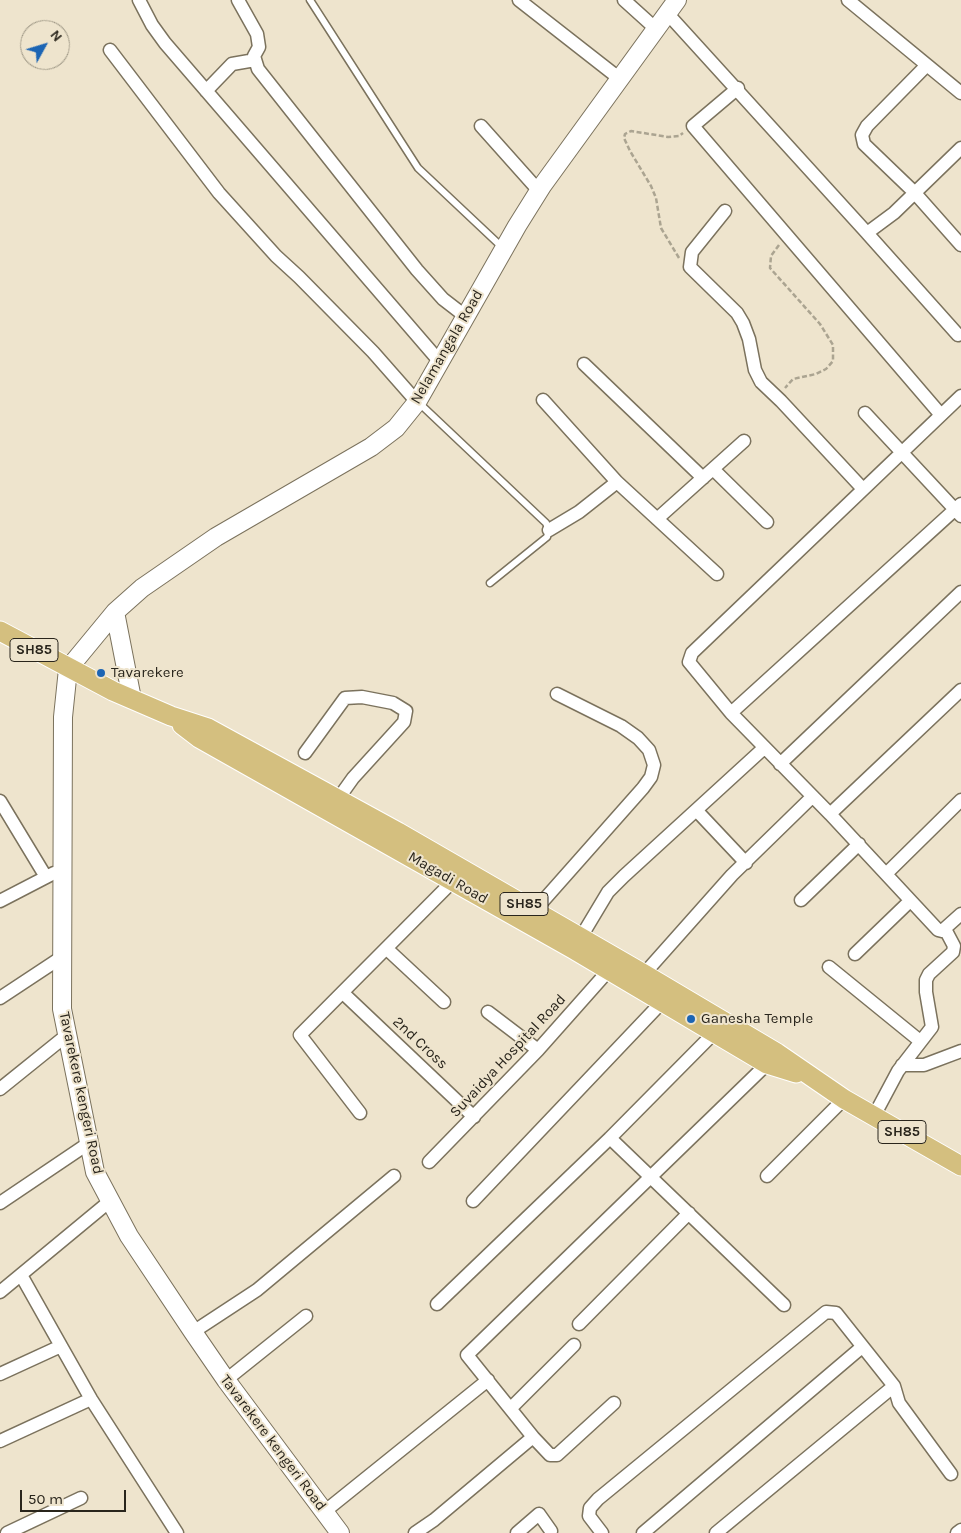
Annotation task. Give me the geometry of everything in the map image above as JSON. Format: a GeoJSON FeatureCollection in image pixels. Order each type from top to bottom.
{"type":"FeatureCollection","features":[{"type":"Feature","properties":{"kind":"main road","name":"Nelamangala Road"},"geometry":{"type":"LineString","coordinates":[[68,669],[115,612],[142,588],[216,537],[371,447],[396,428],[417,402],[539,191],[672,6]]}},
{"type":"Feature","properties":{"kind":"main road"},"geometry":{"type":"LineString","coordinates":[[115,612],[132,699]]}},
{"type":"Feature","properties":{"kind":"main road","name":"Magadi Road"},"geometry":{"type":"LineString","coordinates":[[0,630],[68,669],[171,716],[199,738],[338,799],[582,937],[778,1054],[807,1076],[961,1166]]}},
{"type":"Feature","properties":{"kind":"main road","name":"Tavarekere kengeri Road"},"geometry":{"type":"LineString","coordinates":[[68,669],[63,717],[62,1009],[95,1172],[129,1236],[193,1332],[226,1380],[340,1533]]}},
{"type":"Feature","properties":{"kind":"main road","name":"Magadi Road"},"geometry":{"type":"LineString","coordinates":[[265,767],[609,970],[713,1034],[767,1064],[807,1076]]}},
{"type":"Feature","properties":{"kind":"street"},"geometry":{"type":"LineString","coordinates":[[139,0],[156,31],[440,362]]}},
{"type":"Feature","properties":{"kind":"street"},"geometry":{"type":"LineString","coordinates":[[238,0],[257,34],[259,47],[254,56],[258,69],[288,104],[364,206],[416,270],[444,299],[465,316]]}},
{"type":"Feature","properties":{"kind":"street"},"geometry":{"type":"LineString","coordinates":[[519,0],[620,79]]}},
{"type":"Feature","properties":{"kind":"street"},"geometry":{"type":"LineString","coordinates":[[624,0],[655,28]]}},
{"type":"Feature","properties":{"kind":"street"},"geometry":{"type":"LineString","coordinates":[[848,0],[961,93]]}},
{"type":"Feature","properties":{"kind":"street"},"geometry":{"type":"LineString","coordinates":[[672,6],[800,161],[958,335]]}},
{"type":"Feature","properties":{"kind":"street"},"geometry":{"type":"LineString","coordinates":[[110,50],[224,200],[276,256],[300,277],[368,347],[417,402]]}},
{"type":"Feature","properties":{"kind":"street"},"geometry":{"type":"LineString","coordinates":[[206,91],[232,64],[255,60]]}},
{"type":"Feature","properties":{"kind":"street"},"geometry":{"type":"LineString","coordinates":[[927,65],[867,126],[862,135],[864,144],[914,192],[961,245]]}},
{"type":"Feature","properties":{"kind":"street"},"geometry":{"type":"LineString","coordinates":[[738,88],[693,126],[941,415]]}},
{"type":"Feature","properties":{"kind":"street"},"geometry":{"type":"LineString","coordinates":[[481,126],[539,191]]}},
{"type":"Feature","properties":{"kind":"street"},"geometry":{"type":"LineString","coordinates":[[867,233],[894,213],[914,192],[959,154]]}},
{"type":"Feature","properties":{"kind":"street"},"geometry":{"type":"LineString","coordinates":[[725,211],[692,252],[690,267],[737,313],[747,332],[758,378],[863,489]]}},
{"type":"Feature","properties":{"kind":"street"},"geometry":{"type":"LineString","coordinates":[[584,364],[702,478]]}},
{"type":"Feature","properties":{"kind":"street"},"geometry":{"type":"LineString","coordinates":[[961,396],[689,658],[692,668],[731,712],[764,748],[860,844],[938,930],[944,929],[961,914]]}},
{"type":"Feature","properties":{"kind":"street"},"geometry":{"type":"LineString","coordinates":[[544,400],[617,482],[718,574]]}},
{"type":"Feature","properties":{"kind":"street"},"geometry":{"type":"LineString","coordinates":[[731,712],[959,510],[865,414]]}},
{"type":"Feature","properties":{"kind":"street"},"geometry":{"type":"LineString","coordinates":[[657,519],[744,441]]}},
{"type":"Feature","properties":{"kind":"street"},"geometry":{"type":"LineString","coordinates":[[713,469],[768,522]]}},
{"type":"Feature","properties":{"kind":"street"},"geometry":{"type":"LineString","coordinates":[[549,530],[579,512],[617,482]]}},
{"type":"Feature","properties":{"kind":"street"},"geometry":{"type":"LineString","coordinates":[[780,764],[961,592]]}},
{"type":"Feature","properties":{"kind":"street"},"geometry":{"type":"LineString","coordinates":[[830,814],[961,690]]}},
{"type":"Feature","properties":{"kind":"street"},"geometry":{"type":"LineString","coordinates":[[535,910],[643,788],[651,777],[654,765],[649,750],[638,738],[621,726],[557,694]]}},
{"type":"Feature","properties":{"kind":"street"},"geometry":{"type":"LineString","coordinates":[[305,753],[346,698],[362,697],[393,703],[406,711],[404,722],[353,778],[338,799]]}},
{"type":"Feature","properties":{"kind":"street"},"geometry":{"type":"LineString","coordinates":[[582,937],[608,892],[764,748]]}},
{"type":"Feature","properties":{"kind":"street"},"geometry":{"type":"LineString","coordinates":[[644,974],[746,863],[812,797]]}},
{"type":"Feature","properties":{"kind":"street"},"geometry":{"type":"LineString","coordinates":[[887,873],[961,800]]}},
{"type":"Feature","properties":{"kind":"street"},"geometry":{"type":"LineString","coordinates":[[0,801],[46,877]]}},
{"type":"Feature","properties":{"kind":"street"},"geometry":{"type":"LineString","coordinates":[[697,811],[746,863]]}},
{"type":"Feature","properties":{"kind":"street"},"geometry":{"type":"LineString","coordinates":[[801,900],[860,844]]}},
{"type":"Feature","properties":{"kind":"street"},"geometry":{"type":"LineString","coordinates":[[0,901],[63,868]]}},
{"type":"Feature","properties":{"kind":"street"},"geometry":{"type":"LineString","coordinates":[[360,1113],[300,1036],[454,880]]}},
{"type":"Feature","properties":{"kind":"street"},"geometry":{"type":"LineString","coordinates":[[855,954],[910,901]]}},
{"type":"Feature","properties":{"kind":"street"},"geometry":{"type":"LineString","coordinates":[[874,1116],[902,1065],[932,1027],[926,992],[926,980],[929,974],[954,950],[954,943],[944,929]]}},
{"type":"Feature","properties":{"kind":"street"},"geometry":{"type":"LineString","coordinates":[[387,948],[444,1002]]}},
{"type":"Feature","properties":{"kind":"street"},"geometry":{"type":"LineString","coordinates":[[0,998],[62,957]]}},
{"type":"Feature","properties":{"kind":"street"},"geometry":{"type":"LineString","coordinates":[[829,966],[920,1041]]}},
{"type":"Feature","properties":{"kind":"street","name":"Suvaidya Hospital Road"},"geometry":{"type":"LineString","coordinates":[[429,1162],[538,1050],[609,970]]}},
{"type":"Feature","properties":{"kind":"street","name":"2nd Cross"},"geometry":{"type":"LineString","coordinates":[[343,993],[474,1117]]}},
{"type":"Feature","properties":{"kind":"street"},"geometry":{"type":"LineString","coordinates":[[473,1201],[662,1002]]}},
{"type":"Feature","properties":{"kind":"street"},"geometry":{"type":"LineString","coordinates":[[488,1012],[538,1050]]}},
{"type":"Feature","properties":{"kind":"street"},"geometry":{"type":"LineString","coordinates":[[438,1304],[610,1138],[713,1034]]}},
{"type":"Feature","properties":{"kind":"street"},"geometry":{"type":"LineString","coordinates":[[0,1089],[67,1035]]}},
{"type":"Feature","properties":{"kind":"street"},"geometry":{"type":"LineString","coordinates":[[902,1065],[924,1065],[961,1051]]}},
{"type":"Feature","properties":{"kind":"street"},"geometry":{"type":"LineString","coordinates":[[614,1403],[557,1455],[550,1456],[467,1355],[767,1064]]}},
{"type":"Feature","properties":{"kind":"street"},"geometry":{"type":"LineString","coordinates":[[767,1176],[844,1098]]}},
{"type":"Feature","properties":{"kind":"street"},"geometry":{"type":"LineString","coordinates":[[610,1138],[784,1304]]}},
{"type":"Feature","properties":{"kind":"street"},"geometry":{"type":"LineString","coordinates":[[0,1203],[89,1143]]}},
{"type":"Feature","properties":{"kind":"street"},"geometry":{"type":"LineString","coordinates":[[193,1332],[258,1290],[394,1176]]}},
{"type":"Feature","properties":{"kind":"street"},"geometry":{"type":"LineString","coordinates":[[0,1292],[110,1201]]}},
{"type":"Feature","properties":{"kind":"street"},"geometry":{"type":"LineString","coordinates":[[579,1324],[689,1213]]}},
{"type":"Feature","properties":{"kind":"street"},"geometry":{"type":"LineString","coordinates":[[21,1275],[91,1399],[177,1533]]}},
{"type":"Feature","properties":{"kind":"street"},"geometry":{"type":"LineString","coordinates":[[602,1533],[589,1516],[590,1508],[598,1499],[826,1312],[836,1313],[894,1386],[899,1404],[951,1474]]}},
{"type":"Feature","properties":{"kind":"street"},"geometry":{"type":"LineString","coordinates":[[226,1380],[306,1316]]}},
{"type":"Feature","properties":{"kind":"street"},"geometry":{"type":"LineString","coordinates":[[511,1408],[574,1345]]}},
{"type":"Feature","properties":{"kind":"street"},"geometry":{"type":"LineString","coordinates":[[0,1374],[61,1346]]}},
{"type":"Feature","properties":{"kind":"street"},"geometry":{"type":"LineString","coordinates":[[644,1533],[862,1347]]}},
{"type":"Feature","properties":{"kind":"street"},"geometry":{"type":"LineString","coordinates":[[324,1512],[488,1380]]}},
{"type":"Feature","properties":{"kind":"street"},"geometry":{"type":"LineString","coordinates":[[716,1533],[894,1386]]}},
{"type":"Feature","properties":{"kind":"street"},"geometry":{"type":"LineString","coordinates":[[0,1441],[91,1399]]}},
{"type":"Feature","properties":{"kind":"street"},"geometry":{"type":"LineString","coordinates":[[415,1533],[434,1520],[534,1437]]}},
{"type":"Feature","properties":{"kind":"street"},"geometry":{"type":"LineString","coordinates":[[7,1533],[81,1498]]}},
{"type":"Feature","properties":{"kind":"street"},"geometry":{"type":"LineString","coordinates":[[517,1533],[539,1514],[551,1531]]}},
{"type":"Feature","properties":{"kind":"street"},"geometry":{"type":"LineString","coordinates":[[957,1533],[961,1530]]}},
{"type":"Feature","properties":{"kind":"lane"},"geometry":{"type":"LineString","coordinates":[[310,0],[418,168],[504,249]]}},
{"type":"Feature","properties":{"kind":"lane"},"geometry":{"type":"LineString","coordinates":[[417,402],[541,517],[549,530],[547,537],[541,543],[490,583]]}},
{"type":"Feature","properties":{"kind":"path"},"geometry":{"type":"LineString","coordinates":[[690,267],[673,251],[667,241],[661,228],[654,192],[624,138],[625,134],[631,131],[668,137],[679,136],[693,126]]}},
{"type":"Feature","properties":{"kind":"path"},"geometry":{"type":"LineString","coordinates":[[781,401],[783,390],[788,382],[793,379],[816,374],[826,369],[833,361],[833,345],[830,337],[770,268],[771,256],[786,235]]}},
{"type":"Feature","properties":{"kind":"place","name":"Tavarekere"},"geometry":{"type":"Point","coordinates":[101,673]}},
{"type":"Feature","properties":{"kind":"place","name":"Ganesha Temple"},"geometry":{"type":"Point","coordinates":[691,1019]}}]}
